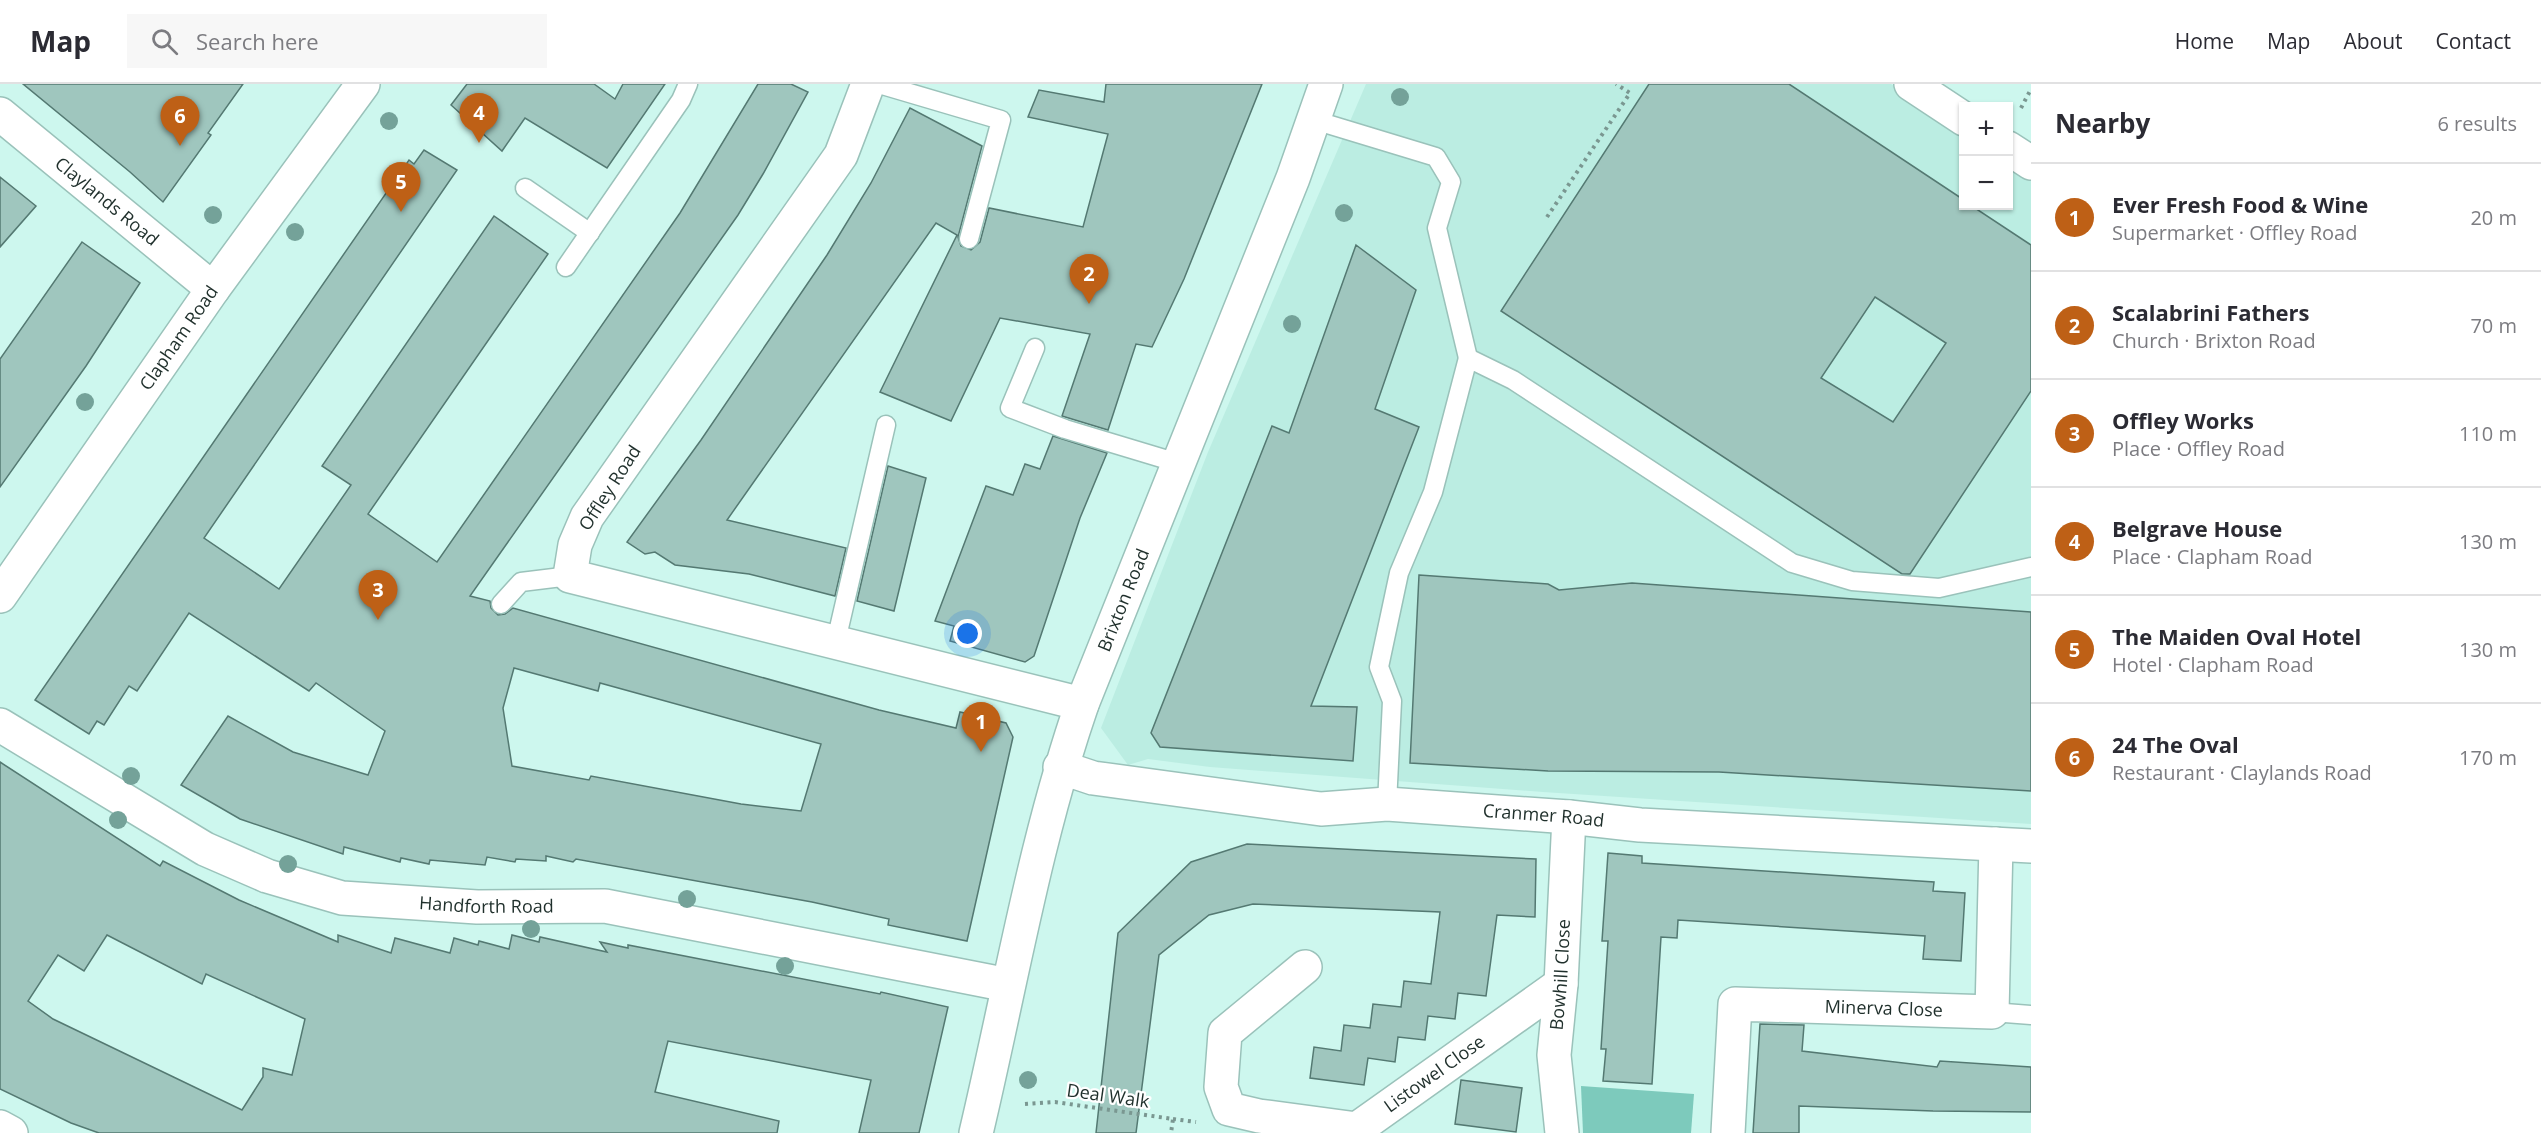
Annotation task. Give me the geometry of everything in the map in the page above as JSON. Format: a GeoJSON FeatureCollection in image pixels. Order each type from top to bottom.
{"type":"FeatureCollection","features":[{"type":"Feature","properties":{"kind":"main road","name":"Clapham Road"},"geometry":{"type":"LineString","coordinates":[[0,596],[213,289],[363,84]]}},
{"type":"Feature","properties":{"kind":"main road","name":"Offley Road"},"geometry":{"type":"LineString","coordinates":[[570,576],[575,544],[587,517],[841,155],[868,84]]}},
{"type":"Feature","properties":{"kind":"main road","name":"Brixton Road"},"geometry":{"type":"LineString","coordinates":[[976,1133],[1008,985],[1060,767],[1082,704],[1314,120],[1326,84]]}},
{"type":"Feature","properties":{"kind":"main road"},"geometry":{"type":"LineString","coordinates":[[1911,84],[1959,116]]}},
{"type":"Feature","properties":{"kind":"main road","name":"Claylands Road"},"geometry":{"type":"LineString","coordinates":[[0,114],[213,289]]}},
{"type":"Feature","properties":{"kind":"main road"},"geometry":{"type":"LineString","coordinates":[[2013,151],[2031,163]]}},
{"type":"Feature","properties":{"kind":"main road"},"geometry":{"type":"LineString","coordinates":[[570,576],[1082,704]]}},
{"type":"Feature","properties":{"kind":"main road","name":"Handforth Road"},"geometry":{"type":"LineString","coordinates":[[0,725],[205,849],[267,876],[342,898],[477,907],[605,906],[1008,985]]}},
{"type":"Feature","properties":{"kind":"main road","name":"Cranmer Road"},"geometry":{"type":"LineString","coordinates":[[1060,767],[1093,778],[1321,809],[1387,804],[1569,817],[1640,825],[2031,846]]}},
{"type":"Feature","properties":{"kind":"main road","name":"Bowhill Close"},"geometry":{"type":"LineString","coordinates":[[1562,1133],[1554,1055],[1562,984],[1569,817]]}},
{"type":"Feature","properties":{"kind":"main road"},"geometry":{"type":"LineString","coordinates":[[1992,1012],[1996,844]]}},
{"type":"Feature","properties":{"kind":"main road","name":"Listowel Close"},"geometry":{"type":"LineString","coordinates":[[1305,967],[1225,1033],[1221,1088],[1229,1109],[1259,1116],[1357,1131],[1562,984]]}},
{"type":"Feature","properties":{"kind":"main road","name":"Minerva Close"},"geometry":{"type":"LineString","coordinates":[[1728,1133],[1735,1004],[1992,1012]]}},
{"type":"Feature","properties":{"kind":"main road"},"geometry":{"type":"LineString","coordinates":[[0,1126],[11,1133]]}},
{"type":"Feature","properties":{"kind":"lane"},"geometry":{"type":"LineString","coordinates":[[566,267],[681,100],[688,84]]}},
{"type":"Feature","properties":{"kind":"lane"},"geometry":{"type":"LineString","coordinates":[[879,84],[1001,120],[969,239]]}},
{"type":"Feature","properties":{"kind":"lane"},"geometry":{"type":"LineString","coordinates":[[1314,120],[1436,157],[1451,182],[1437,228],[1468,358],[1433,492],[1399,573],[1379,667],[1392,701],[1387,804]]}},
{"type":"Feature","properties":{"kind":"lane"},"geometry":{"type":"LineString","coordinates":[[525,188],[590,233]]}},
{"type":"Feature","properties":{"kind":"lane"},"geometry":{"type":"LineString","coordinates":[[1035,348],[1011,408],[1065,429],[1178,463]]}},
{"type":"Feature","properties":{"kind":"lane"},"geometry":{"type":"LineString","coordinates":[[1468,358],[1513,380],[1792,563],[1852,581],[1939,588],[2031,567]]}},
{"type":"Feature","properties":{"kind":"lane"},"geometry":{"type":"LineString","coordinates":[[836,642],[886,425]]}},
{"type":"Feature","properties":{"kind":"lane"},"geometry":{"type":"LineString","coordinates":[[501,604],[521,582],[570,576]]}},
{"type":"Feature","properties":{"kind":"lane"},"geometry":{"type":"LineString","coordinates":[[1992,1012],[2031,1015]]}},
{"type":"Feature","properties":{"kind":"path"},"geometry":{"type":"LineString","coordinates":[[1547,217],[1630,93],[1616,84]]}},
{"type":"Feature","properties":{"kind":"path"},"geometry":{"type":"LineString","coordinates":[[2021,108],[2031,89]]}},
{"type":"Feature","properties":{"kind":"path","name":"Deal Walk"},"geometry":{"type":"LineString","coordinates":[[1025,1104],[1055,1102],[1173,1119],[1171,1133]]}},
{"type":"Feature","properties":{"kind":"shaded area"},"geometry":{"type":"Polygon","coordinates":[[[1366,84],[1891,84],[1959,129],[1959,210],[2013,210],[2013,165],[2031,176],[2031,824],[1543,792],[1210,767],[1148,759],[1128,765],[1101,728],[1208,452],[1366,84]]]}},
{"type":"Feature","properties":{"kind":"shaded area"},"geometry":{"type":"Polygon","coordinates":[[[1581,1086],[1694,1094],[1691,1133],[1583,1133],[1581,1086]]]}},
{"type":"Feature","properties":{"kind":"building"},"geometry":{"type":"Polygon","coordinates":[[[23,84],[243,84],[208,133],[211,135],[163,202],[23,84]]]}},
{"type":"Feature","properties":{"kind":"building"},"geometry":{"type":"Polygon","coordinates":[[[467,84],[594,84],[615,99],[623,84],[665,84],[607,168],[525,118],[502,151],[451,105],[467,84]]]}},
{"type":"Feature","properties":{"kind":"building"},"geometry":{"type":"Polygon","coordinates":[[[758,84],[791,84],[808,92],[738,215],[470,596],[490,601],[491,608],[498,615],[505,614],[513,608],[879,710],[956,728],[960,712],[1006,723],[1013,737],[967,941],[888,925],[889,919],[812,902],[576,859],[573,862],[546,856],[546,861],[516,859],[515,862],[487,857],[485,865],[430,860],[429,864],[401,858],[400,862],[344,847],[343,854],[240,819],[181,785],[228,716],[293,752],[368,775],[385,731],[316,683],[309,691],[189,613],[137,691],[129,686],[104,725],[97,721],[89,734],[35,700],[409,160],[414,164],[424,150],[457,170],[204,538],[279,589],[351,485],[322,466],[494,216],[548,254],[368,514],[437,562],[680,213],[758,84]],[[514,668],[503,708],[512,766],[589,780],[591,776],[741,804],[801,811],[821,744],[600,683],[598,691],[514,668]]]}},
{"type":"Feature","properties":{"kind":"building"},"geometry":{"type":"Polygon","coordinates":[[[1106,84],[1262,84],[1184,279],[1152,347],[1136,344],[1108,430],[1062,416],[1090,334],[1000,318],[951,421],[880,392],[957,235],[936,223],[727,520],[846,548],[835,596],[749,574],[675,565],[655,552],[645,554],[627,542],[701,440],[827,255],[871,183],[910,108],[982,146],[958,237],[961,246],[971,250],[980,242],[989,208],[1083,227],[1108,134],[1028,117],[1039,90],[1104,102],[1106,84]]]}},
{"type":"Feature","properties":{"kind":"building"},"geometry":{"type":"Polygon","coordinates":[[[1649,84],[1789,84],[1959,197],[1959,210],[1978,210],[2031,245],[2031,391],[1910,574],[1902,574],[1501,311],[1649,84]],[[1875,297],[1821,378],[1893,422],[1946,343],[1875,297]]]}},
{"type":"Feature","properties":{"kind":"building"},"geometry":{"type":"Polygon","coordinates":[[[0,177],[36,206],[0,247],[0,177]]]}},
{"type":"Feature","properties":{"kind":"building"},"geometry":{"type":"Polygon","coordinates":[[[82,242],[140,283],[86,366],[0,487],[0,359],[82,242]]]}},
{"type":"Feature","properties":{"kind":"building"},"geometry":{"type":"Polygon","coordinates":[[[1356,245],[1416,290],[1375,409],[1419,427],[1311,706],[1357,707],[1353,761],[1160,747],[1151,733],[1272,426],[1289,433],[1356,245]]]}},
{"type":"Feature","properties":{"kind":"building"},"geometry":{"type":"Polygon","coordinates":[[[1053,436],[1107,453],[1080,518],[1034,656],[1025,662],[950,641],[954,626],[935,621],[986,486],[1013,495],[1025,464],[1040,469],[1053,436]]]}},
{"type":"Feature","properties":{"kind":"building"},"geometry":{"type":"Polygon","coordinates":[[[888,466],[926,478],[894,611],[857,601],[888,466]]]}},
{"type":"Feature","properties":{"kind":"building"},"geometry":{"type":"Polygon","coordinates":[[[1419,575],[1548,584],[1559,590],[1632,583],[2031,612],[2031,791],[1719,772],[1548,771],[1410,763],[1419,575]]]}},
{"type":"Feature","properties":{"kind":"building"},"geometry":{"type":"Polygon","coordinates":[[[0,762],[160,866],[163,861],[239,900],[338,942],[338,935],[391,953],[395,938],[450,953],[454,938],[478,945],[479,941],[509,949],[512,935],[539,942],[540,937],[607,952],[600,942],[628,948],[628,945],[880,994],[881,992],[948,1007],[919,1133],[859,1133],[871,1080],[668,1041],[655,1092],[779,1121],[777,1133],[99,1133],[71,1123],[0,1089],[0,762]],[[107,935],[84,971],[58,955],[28,1001],[53,1019],[242,1110],[263,1077],[263,1068],[292,1075],[305,1019],[206,974],[202,984],[107,935]]]}},
{"type":"Feature","properties":{"kind":"building"},"geometry":{"type":"Polygon","coordinates":[[[1247,844],[1536,859],[1535,917],[1497,915],[1486,996],[1458,993],[1455,1019],[1428,1016],[1425,1040],[1398,1037],[1395,1062],[1368,1058],[1364,1085],[1310,1078],[1314,1047],[1341,1051],[1344,1025],[1370,1028],[1373,1004],[1401,1007],[1404,981],[1431,984],[1440,912],[1253,904],[1209,915],[1159,955],[1136,1133],[1096,1133],[1118,933],[1191,862],[1247,844]]]}},
{"type":"Feature","properties":{"kind":"building"},"geometry":{"type":"Polygon","coordinates":[[[1608,853],[1642,856],[1642,863],[1934,882],[1933,891],[1965,893],[1961,961],[1923,959],[1925,936],[1678,920],[1677,938],[1661,937],[1652,1084],[1603,1081],[1606,1049],[1601,1049],[1608,941],[1602,941],[1608,853]]]}},
{"type":"Feature","properties":{"kind":"building"},"geometry":{"type":"Polygon","coordinates":[[[1760,1024],[1804,1025],[1802,1051],[1937,1067],[1940,1061],[2031,1067],[2031,1112],[1799,1106],[1799,1133],[1753,1133],[1760,1024]]]}},
{"type":"Feature","properties":{"kind":"building"},"geometry":{"type":"Polygon","coordinates":[[[1461,1080],[1522,1088],[1516,1132],[1455,1124],[1461,1080]]]}},
{"type":"Feature","properties":{"kind":"place","name":"Belgrave House"},"geometry":{"type":"Point","coordinates":[479,143]}},
{"type":"Feature","properties":{"kind":"place","name":"24 The Oval"},"geometry":{"type":"Point","coordinates":[180,146]}},
{"type":"Feature","properties":{"kind":"place","name":"The Maiden Oval Hotel"},"geometry":{"type":"Point","coordinates":[401,212]}},
{"type":"Feature","properties":{"kind":"place","name":"Scalabrini Fathers"},"geometry":{"type":"Point","coordinates":[1089,304]}},
{"type":"Feature","properties":{"kind":"place","name":"Offley Works"},"geometry":{"type":"Point","coordinates":[378,620]}},
{"type":"Feature","properties":{"kind":"place","name":"Ever Fresh Food & Wine"},"geometry":{"type":"Point","coordinates":[981,752]}}]}
